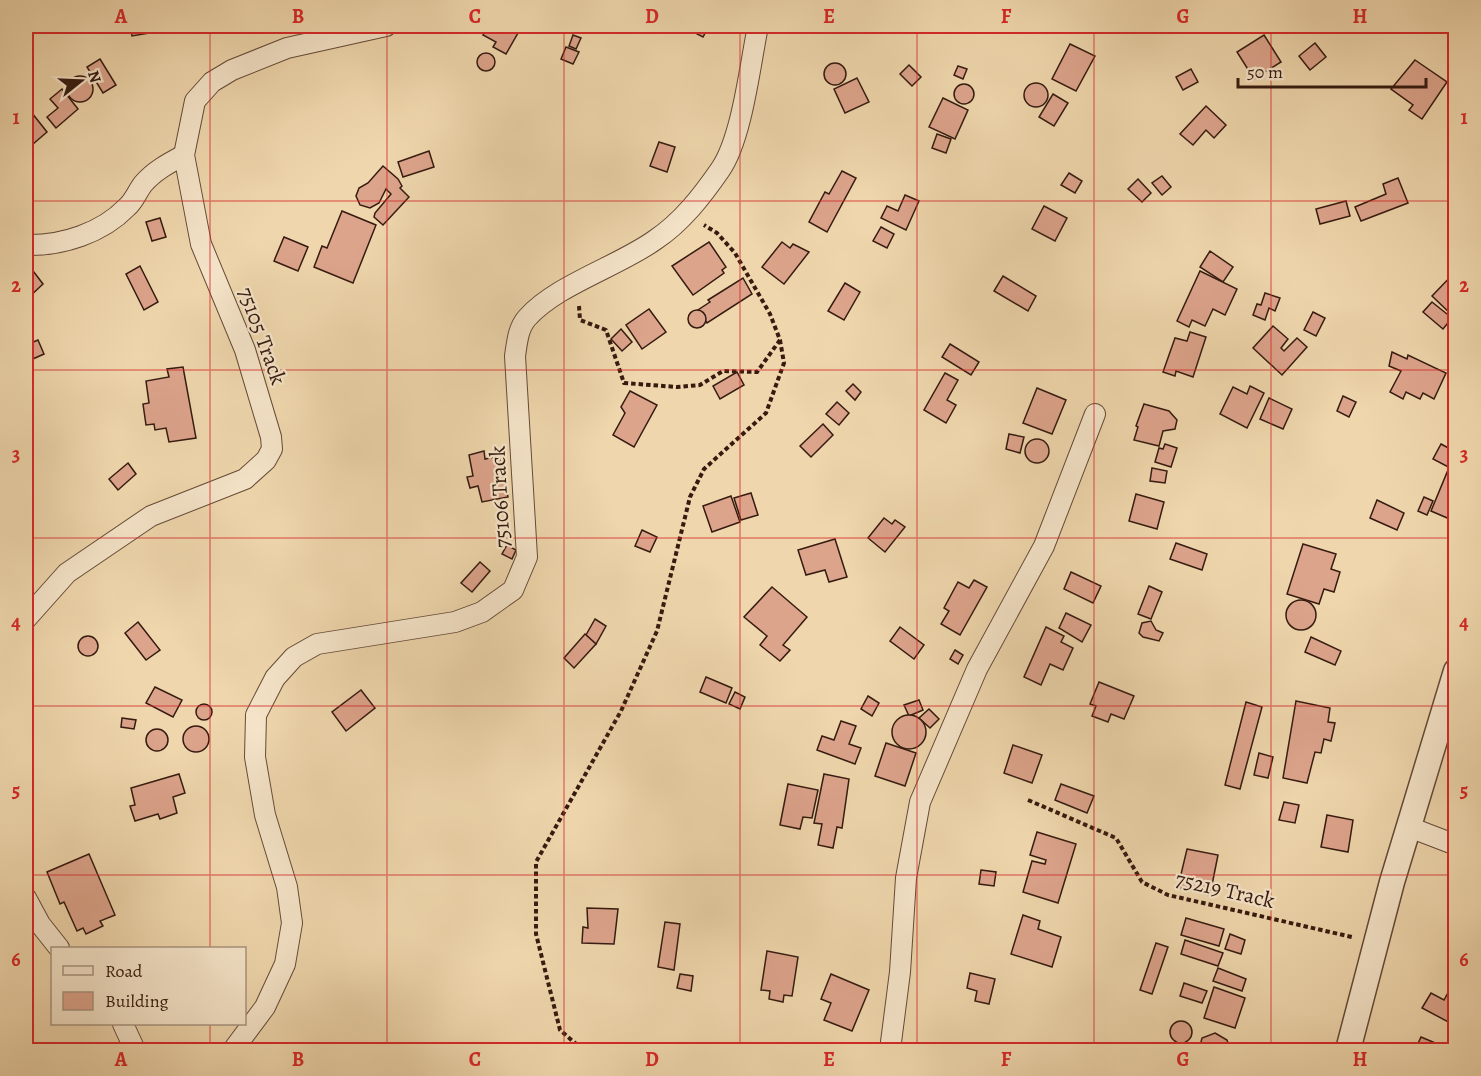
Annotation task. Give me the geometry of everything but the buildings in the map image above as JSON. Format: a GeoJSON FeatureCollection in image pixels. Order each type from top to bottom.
{"type":"FeatureCollection","features":[{"type":"Feature","properties":{"kind":"street","name":"75105 Track"},"geometry":{"type":"LineString","coordinates":[[26,619],[67,573],[151,516],[245,479],[266,460],[272,449],[271,437],[245,351],[201,244],[184,155],[195,101],[212,82],[231,70],[287,48],[340,34],[386,26]]}},
{"type":"Feature","properties":{"kind":"street","name":"75106 Track"},"geometry":{"type":"LineString","coordinates":[[233,1050],[265,1007],[285,964],[292,922],[287,887],[265,815],[257,769],[256,715],[275,678],[294,657],[317,644],[455,622],[482,612],[513,590],[527,557],[515,356],[519,331],[526,318],[544,302],[656,240],[686,214],[722,168],[736,131],[758,26]]}},
{"type":"Feature","properties":{"kind":"street"},"geometry":{"type":"LineString","coordinates":[[26,245],[76,237],[108,225],[130,205],[143,185],[158,170],[184,155]]}},
{"type":"Feature","properties":{"kind":"street"},"geometry":{"type":"LineString","coordinates":[[890,1050],[900,972],[906,878],[920,802],[977,669],[1044,546],[1095,414]]}},
{"type":"Feature","properties":{"kind":"street"},"geometry":{"type":"LineString","coordinates":[[1348,1050],[1376,943],[1455,671]]}},
{"type":"Feature","properties":{"kind":"street"},"geometry":{"type":"LineString","coordinates":[[1409,827],[1455,845]]}},
{"type":"Feature","properties":{"kind":"street"},"geometry":{"type":"LineString","coordinates":[[26,897],[40,924],[58,947]]}},
{"type":"Feature","properties":{"kind":"street"},"geometry":{"type":"LineString","coordinates":[[124,1025],[135,1050]]}},
{"type":"Feature","properties":{"kind":"path"},"geometry":{"type":"LineString","coordinates":[[583,1050],[560,1029],[536,934],[536,862],[621,711],[657,631],[690,497],[704,469],[765,413],[784,363],[780,340],[770,314],[735,253],[717,233],[686,214]]}},
{"type":"Feature","properties":{"kind":"path"},"geometry":{"type":"LineString","coordinates":[[577,284],[580,320],[606,330],[624,382],[677,387],[700,385],[723,371],[756,372],[780,340]]}},
{"type":"Feature","properties":{"kind":"path","name":"75219 Track"},"geometry":{"type":"LineString","coordinates":[[1028,800],[1116,838],[1142,882],[1168,895],[1376,943]]}}]}
